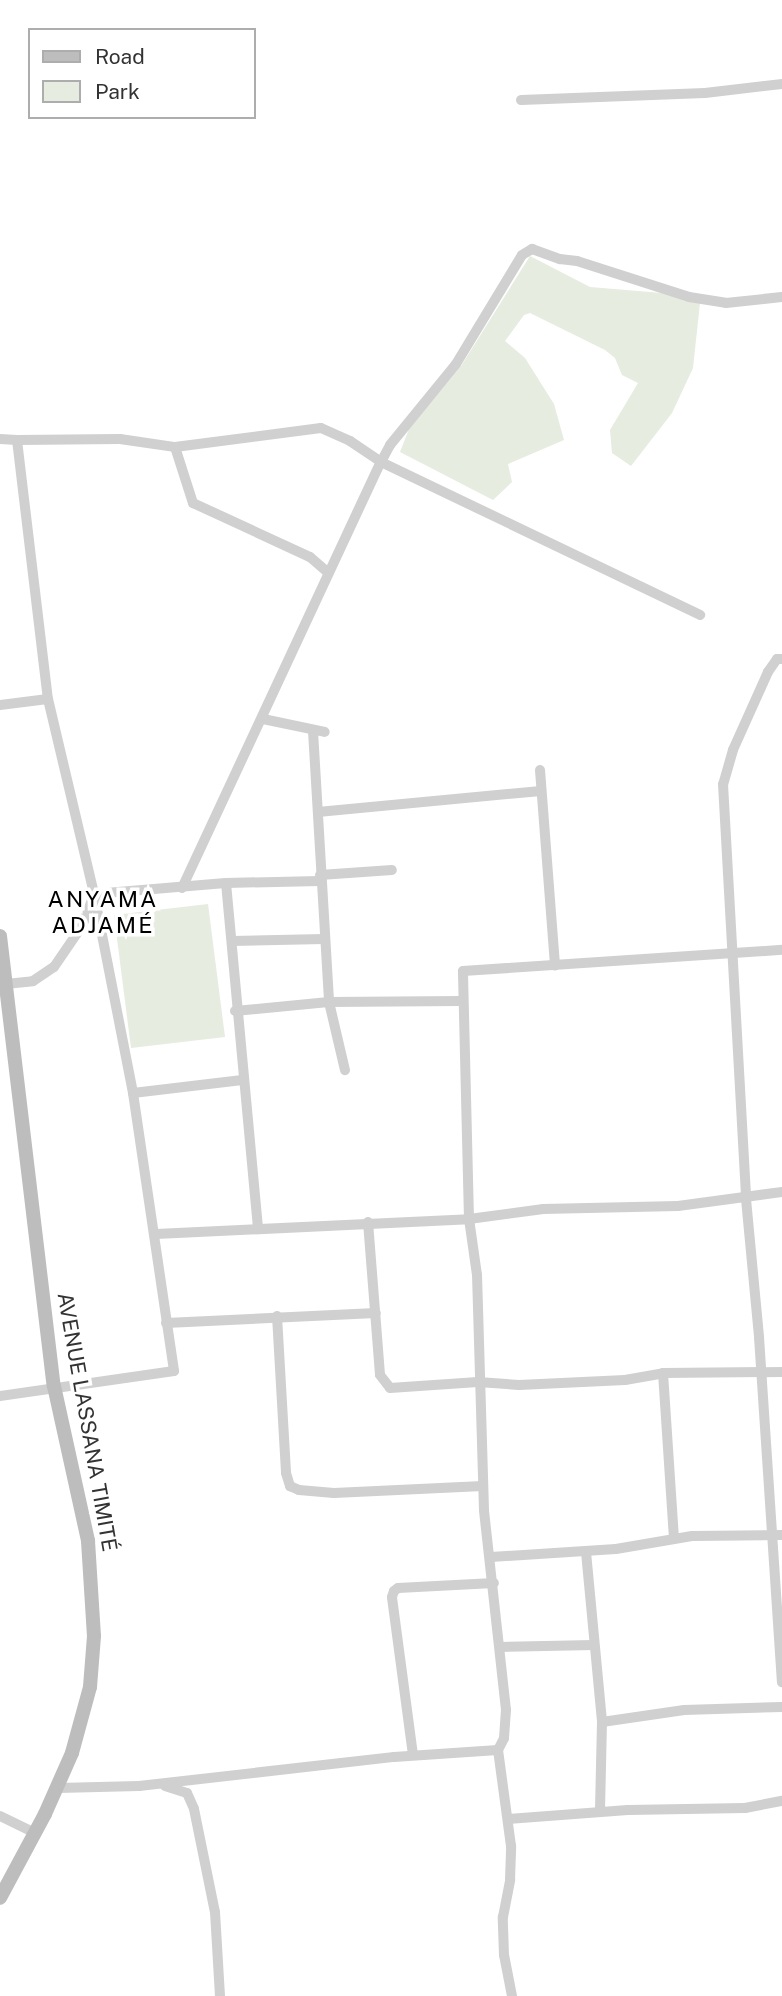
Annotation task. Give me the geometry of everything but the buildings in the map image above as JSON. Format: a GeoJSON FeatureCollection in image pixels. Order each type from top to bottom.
{"type":"FeatureCollection","features":[{"type":"Feature","properties":{"kind":"street"},"geometry":{"type":"LineString","coordinates":[[521,100],[705,93],[782,84]]}},
{"type":"Feature","properties":{"kind":"street"},"geometry":{"type":"LineString","coordinates":[[183,888],[263,719],[327,572],[381,461],[390,445],[456,364],[522,255],[532,249],[600,267],[636,282],[689,297],[726,303],[782,297]]}},
{"type":"Feature","properties":{"kind":"street"},"geometry":{"type":"LineString","coordinates":[[0,439],[120,439],[175,447],[321,428],[350,441],[381,461],[700,615]]}},
{"type":"Feature","properties":{"kind":"street"},"geometry":{"type":"LineString","coordinates":[[0,1396],[54,1386],[174,1371],[156,1234],[133,1093],[94,894],[48,699],[17,440]]}},
{"type":"Feature","properties":{"kind":"street"},"geometry":{"type":"LineString","coordinates":[[175,447],[194,503],[310,557],[327,572]]}},
{"type":"Feature","properties":{"kind":"street"},"geometry":{"type":"LineString","coordinates":[[782,659],[777,659],[768,672],[733,750],[723,784],[746,1199],[759,1337],[759,1370],[778,1536],[782,1682]]}},
{"type":"Feature","properties":{"kind":"street"},"geometry":{"type":"LineString","coordinates":[[0,705],[48,699]]}},
{"type":"Feature","properties":{"kind":"street"},"geometry":{"type":"LineString","coordinates":[[263,719],[325,732]]}},
{"type":"Feature","properties":{"kind":"street"},"geometry":{"type":"LineString","coordinates":[[313,731],[329,1002],[345,1070]]}},
{"type":"Feature","properties":{"kind":"street"},"geometry":{"type":"LineString","coordinates":[[540,770],[555,965]]}},
{"type":"Feature","properties":{"kind":"street"},"geometry":{"type":"LineString","coordinates":[[318,812],[541,790]]}},
{"type":"Feature","properties":{"kind":"street"},"geometry":{"type":"LineString","coordinates":[[94,894],[320,878],[392,870]]}},
{"type":"Feature","properties":{"kind":"street"},"geometry":{"type":"LineString","coordinates":[[226,883],[242,1080],[258,1228]]}},
{"type":"Feature","properties":{"kind":"street"},"geometry":{"type":"LineString","coordinates":[[5,984],[33,981],[54,967],[82,926],[94,894]]}},
{"type":"Feature","properties":{"kind":"street","name":"AVENUE LASSANA TIMITÉ"},"geometry":{"type":"LineString","coordinates":[[0,936],[54,1386],[88,1541],[94,1611],[93,1666],[88,1699],[72,1753],[58,1788],[0,1898]]}},
{"type":"Feature","properties":{"kind":"street"},"geometry":{"type":"LineString","coordinates":[[232,941],[324,939]]}},
{"type":"Feature","properties":{"kind":"street"},"geometry":{"type":"LineString","coordinates":[[512,1996],[504,1955],[503,1917],[511,1864],[508,1819],[498,1750],[506,1725],[483,1486],[477,1275],[469,1219],[461,1001],[463,971],[782,950]]}},
{"type":"Feature","properties":{"kind":"street"},"geometry":{"type":"LineString","coordinates":[[236,1011],[329,1002],[461,1001]]}},
{"type":"Feature","properties":{"kind":"street"},"geometry":{"type":"LineString","coordinates":[[133,1093],[242,1080]]}},
{"type":"Feature","properties":{"kind":"street"},"geometry":{"type":"LineString","coordinates":[[156,1234],[469,1219],[543,1209],[678,1206],[746,1199],[782,1192]]}},
{"type":"Feature","properties":{"kind":"street"},"geometry":{"type":"LineString","coordinates":[[368,1222],[380,1375],[390,1388],[478,1382],[519,1385],[625,1380],[663,1373],[759,1370],[782,1372]]}},
{"type":"Feature","properties":{"kind":"street"},"geometry":{"type":"LineString","coordinates":[[166,1323],[376,1313]]}},
{"type":"Feature","properties":{"kind":"street"},"geometry":{"type":"LineString","coordinates":[[277,1316],[286,1472],[290,1486],[299,1490],[334,1493],[483,1486]]}},
{"type":"Feature","properties":{"kind":"street"},"geometry":{"type":"LineString","coordinates":[[663,1373],[674,1539]]}},
{"type":"Feature","properties":{"kind":"street"},"geometry":{"type":"LineString","coordinates":[[491,1557],[586,1552],[712,1535],[778,1536]]}},
{"type":"Feature","properties":{"kind":"street"},"geometry":{"type":"LineString","coordinates":[[586,1552],[602,1722],[600,1812]]}},
{"type":"Feature","properties":{"kind":"street"},"geometry":{"type":"LineString","coordinates":[[413,1755],[392,1597],[394,1591],[409,1587],[494,1583]]}},
{"type":"Feature","properties":{"kind":"street"},"geometry":{"type":"LineString","coordinates":[[500,1647],[594,1645]]}},
{"type":"Feature","properties":{"kind":"street"},"geometry":{"type":"LineString","coordinates":[[602,1722],[684,1710],[782,1707]]}},
{"type":"Feature","properties":{"kind":"street"},"geometry":{"type":"LineString","coordinates":[[58,1788],[95,1789],[154,1784],[413,1755],[498,1750]]}},
{"type":"Feature","properties":{"kind":"street"},"geometry":{"type":"LineString","coordinates":[[154,1784],[187,1793],[194,1809],[215,1912],[220,1996]]}},
{"type":"Feature","properties":{"kind":"street"},"geometry":{"type":"LineString","coordinates":[[508,1819],[600,1812],[746,1808],[782,1801]]}},
{"type":"Feature","properties":{"kind":"street"},"geometry":{"type":"LineString","coordinates":[[0,1816],[35,1833]]}},
{"type":"Feature","properties":{"kind":"green space"},"geometry":{"type":"Polygon","coordinates":[[[530,256],[590,287],[662,293],[700,303],[693,368],[672,413],[631,466],[612,453],[610,430],[638,383],[622,375],[615,358],[605,350],[530,313],[524,315],[505,341],[525,358],[554,404],[564,440],[508,464],[512,482],[493,500],[400,452],[409,429],[461,366],[530,256]]]}},
{"type":"Feature","properties":{"kind":"green space"},"geometry":{"type":"Polygon","coordinates":[[[208,904],[225,1037],[131,1048],[114,915],[208,904]]]}},
{"type":"Feature","properties":{"kind":"district","name":"ANYAMA ADJAMÉ"},"geometry":{"type":"Point","coordinates":[103,912]}}]}
